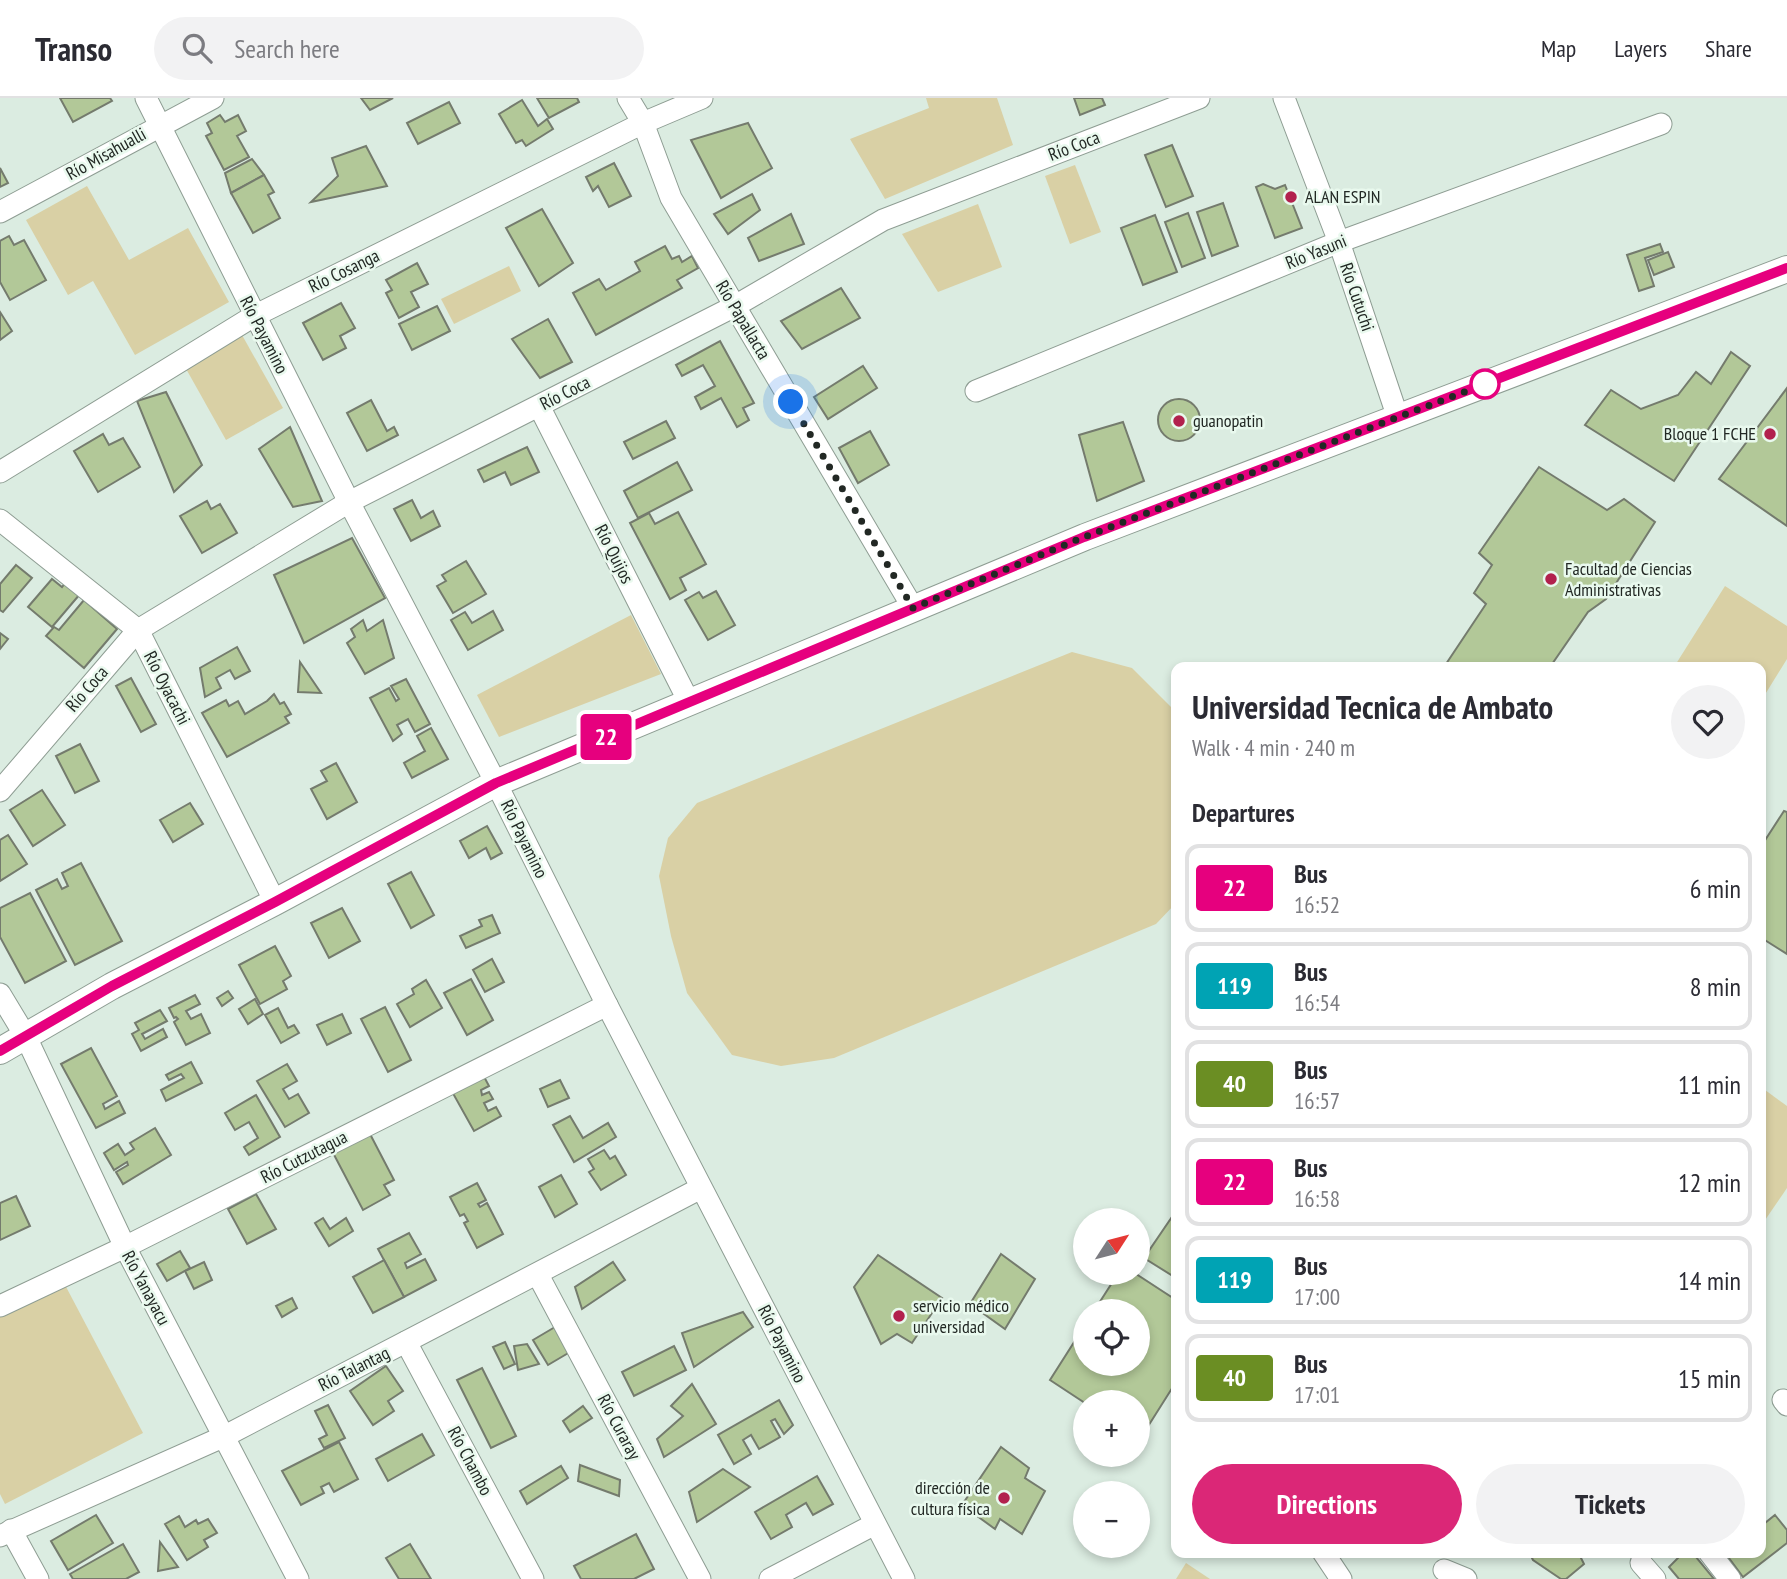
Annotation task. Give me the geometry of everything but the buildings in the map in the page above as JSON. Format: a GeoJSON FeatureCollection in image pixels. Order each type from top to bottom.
{"type":"FeatureCollection","features":[{"type":"Feature","properties":{"kind":"street","name":"Río Payamino"},"geometry":{"type":"LineString","coordinates":[[146,98],[349,502],[904,1579]]}},
{"type":"Feature","properties":{"kind":"street","name":"Río Misahualli"},"geometry":{"type":"LineString","coordinates":[[0,212],[212,98]]}},
{"type":"Feature","properties":{"kind":"street","name":"Río Papallacta"},"geometry":{"type":"LineString","coordinates":[[628,98],[643,123],[671,198],[913,608]]}},
{"type":"Feature","properties":{"kind":"street","name":"Río Cosanga"},"geometry":{"type":"LineString","coordinates":[[0,472],[254,316],[643,123],[702,98]]}},
{"type":"Feature","properties":{"kind":"street","name":"Río Coca"},"geometry":{"type":"LineString","coordinates":[[0,791],[138,630],[349,502],[735,306],[883,220],[1199,98]]}},
{"type":"Feature","properties":{"kind":"street","name":"Río Cutuchi"},"geometry":{"type":"LineString","coordinates":[[1284,98],[1339,242],[1398,418]]}},
{"type":"Feature","properties":{"kind":"street","name":"Río Yasuni"},"geometry":{"type":"LineString","coordinates":[[976,391],[1339,242],[1661,124]]}},
{"type":"Feature","properties":{"kind":"street"},"geometry":{"type":"LineString","coordinates":[[0,1051],[112,986],[496,783],[1084,537],[1787,268]]}},
{"type":"Feature","properties":{"kind":"street","name":"Río Quijos"},"geometry":{"type":"LineString","coordinates":[[539,407],[689,702]]}},
{"type":"Feature","properties":{"kind":"street","name":"Río Oyacachi"},"geometry":{"type":"LineString","coordinates":[[0,520],[138,630],[275,902]]}},
{"type":"Feature","properties":{"kind":"street","name":"Río Yanayacu"},"geometry":{"type":"LineString","coordinates":[[0,994],[26,1037],[125,1247],[298,1579]]}},
{"type":"Feature","properties":{"kind":"street","name":"Río Cutzutagua"},"geometry":{"type":"LineString","coordinates":[[0,1306],[125,1247],[607,1005]]}},
{"type":"Feature","properties":{"kind":"street","name":"Río Talantag"},"geometry":{"type":"LineString","coordinates":[[6,1533],[225,1436],[701,1188]]}},
{"type":"Feature","properties":{"kind":"street","name":"Río Curaray"},"geometry":{"type":"LineString","coordinates":[[538,1275],[700,1579]]}},
{"type":"Feature","properties":{"kind":"street","name":"Río Chambo"},"geometry":{"type":"LineString","coordinates":[[406,1342],[533,1579]]}},
{"type":"Feature","properties":{"kind":"street"},"geometry":{"type":"LineString","coordinates":[[770,1579],[875,1524]]}},
{"type":"Feature","properties":{"kind":"street"},"geometry":{"type":"LineString","coordinates":[[6,1533],[38,1579]]}},
{"type":"Feature","properties":{"kind":"street"},"geometry":{"type":"LineString","coordinates":[[1327,1558],[1340,1579]]}},
{"type":"Feature","properties":{"kind":"street"},"geometry":{"type":"LineString","coordinates":[[1714,1558],[1730,1579]]}},
{"type":"Feature","properties":{"kind":"street"},"geometry":{"type":"LineString","coordinates":[[1444,1570],[1466,1579]]}},
{"type":"Feature","properties":{"kind":"shaded area"},"geometry":{"type":"Polygon","coordinates":[[[926,98],[997,98],[1013,145],[885,199],[850,139],[929,108],[926,98]]]}},
{"type":"Feature","properties":{"kind":"shaded area"},"geometry":{"type":"Polygon","coordinates":[[[1075,165],[1101,232],[1070,244],[1045,176],[1075,165]]]}},
{"type":"Feature","properties":{"kind":"shaded area"},"geometry":{"type":"Polygon","coordinates":[[[87,186],[129,260],[188,228],[229,302],[135,355],[93,281],[68,295],[26,220],[87,186]]]}},
{"type":"Feature","properties":{"kind":"shaded area"},"geometry":{"type":"Polygon","coordinates":[[[978,204],[1002,267],[938,292],[902,234],[978,204]]]}},
{"type":"Feature","properties":{"kind":"shaded area"},"geometry":{"type":"Polygon","coordinates":[[[509,266],[521,291],[454,324],[441,299],[509,266]]]}},
{"type":"Feature","properties":{"kind":"shaded area"},"geometry":{"type":"Polygon","coordinates":[[[242,335],[283,408],[226,440],[185,367],[242,335]]]}},
{"type":"Feature","properties":{"kind":"shaded area"},"geometry":{"type":"Polygon","coordinates":[[[1725,586],[1787,626],[1787,659],[1766,693],[1766,662],[1677,662],[1725,586]]]}},
{"type":"Feature","properties":{"kind":"shaded area"},"geometry":{"type":"Polygon","coordinates":[[[631,615],[661,674],[499,737],[477,695],[631,615]]]}},
{"type":"Feature","properties":{"kind":"shaded area"},"geometry":{"type":"Polygon","coordinates":[[[1072,652],[1132,668],[1171,707],[1171,908],[1156,924],[834,1058],[781,1066],[732,1055],[687,993],[671,936],[659,876],[668,838],[697,803],[1072,652]]]}},
{"type":"Feature","properties":{"kind":"shaded area"},"geometry":{"type":"Polygon","coordinates":[[[1766,1091],[1787,1106],[1787,1188],[1766,1219],[1766,1091]]]}},
{"type":"Feature","properties":{"kind":"shaded area"},"geometry":{"type":"Polygon","coordinates":[[[64,1283],[143,1433],[5,1504],[0,1494],[0,1317],[64,1283]]]}},
{"type":"Feature","properties":{"kind":"shaded area"},"geometry":{"type":"Polygon","coordinates":[[[1186,1563],[1210,1579],[1176,1579],[1186,1563]]]}},
{"type":"Feature","properties":{"kind":"bus line","name":"22"},"geometry":{"type":"LineString","coordinates":[[0,1051],[112,986],[496,783],[1084,537],[1787,268]]}},
{"type":"Feature","properties":{"kind":"place","name":"ALAN ESPIN"},"geometry":{"type":"Point","coordinates":[1291,197]}},
{"type":"Feature","properties":{"kind":"place","name":"guanopatin"},"geometry":{"type":"Point","coordinates":[1179,421]}},
{"type":"Feature","properties":{"kind":"place","name":"Bloque 1 FCHE"},"geometry":{"type":"Point","coordinates":[1770,434]}},
{"type":"Feature","properties":{"kind":"place","name":"Facultad de Ciencias Administrativas"},"geometry":{"type":"Point","coordinates":[1551,579]}},
{"type":"Feature","properties":{"kind":"place","name":"servicio médico universidad"},"geometry":{"type":"Point","coordinates":[899,1316]}},
{"type":"Feature","properties":{"kind":"place","name":"dirección de cultura física"},"geometry":{"type":"Point","coordinates":[1004,1498]}},
{"type":"Feature","properties":{"kind":"route"},"geometry":{"type":"LineString","coordinates":[[791,402],[913,608],[1084,537],[1485,384]]}}]}
